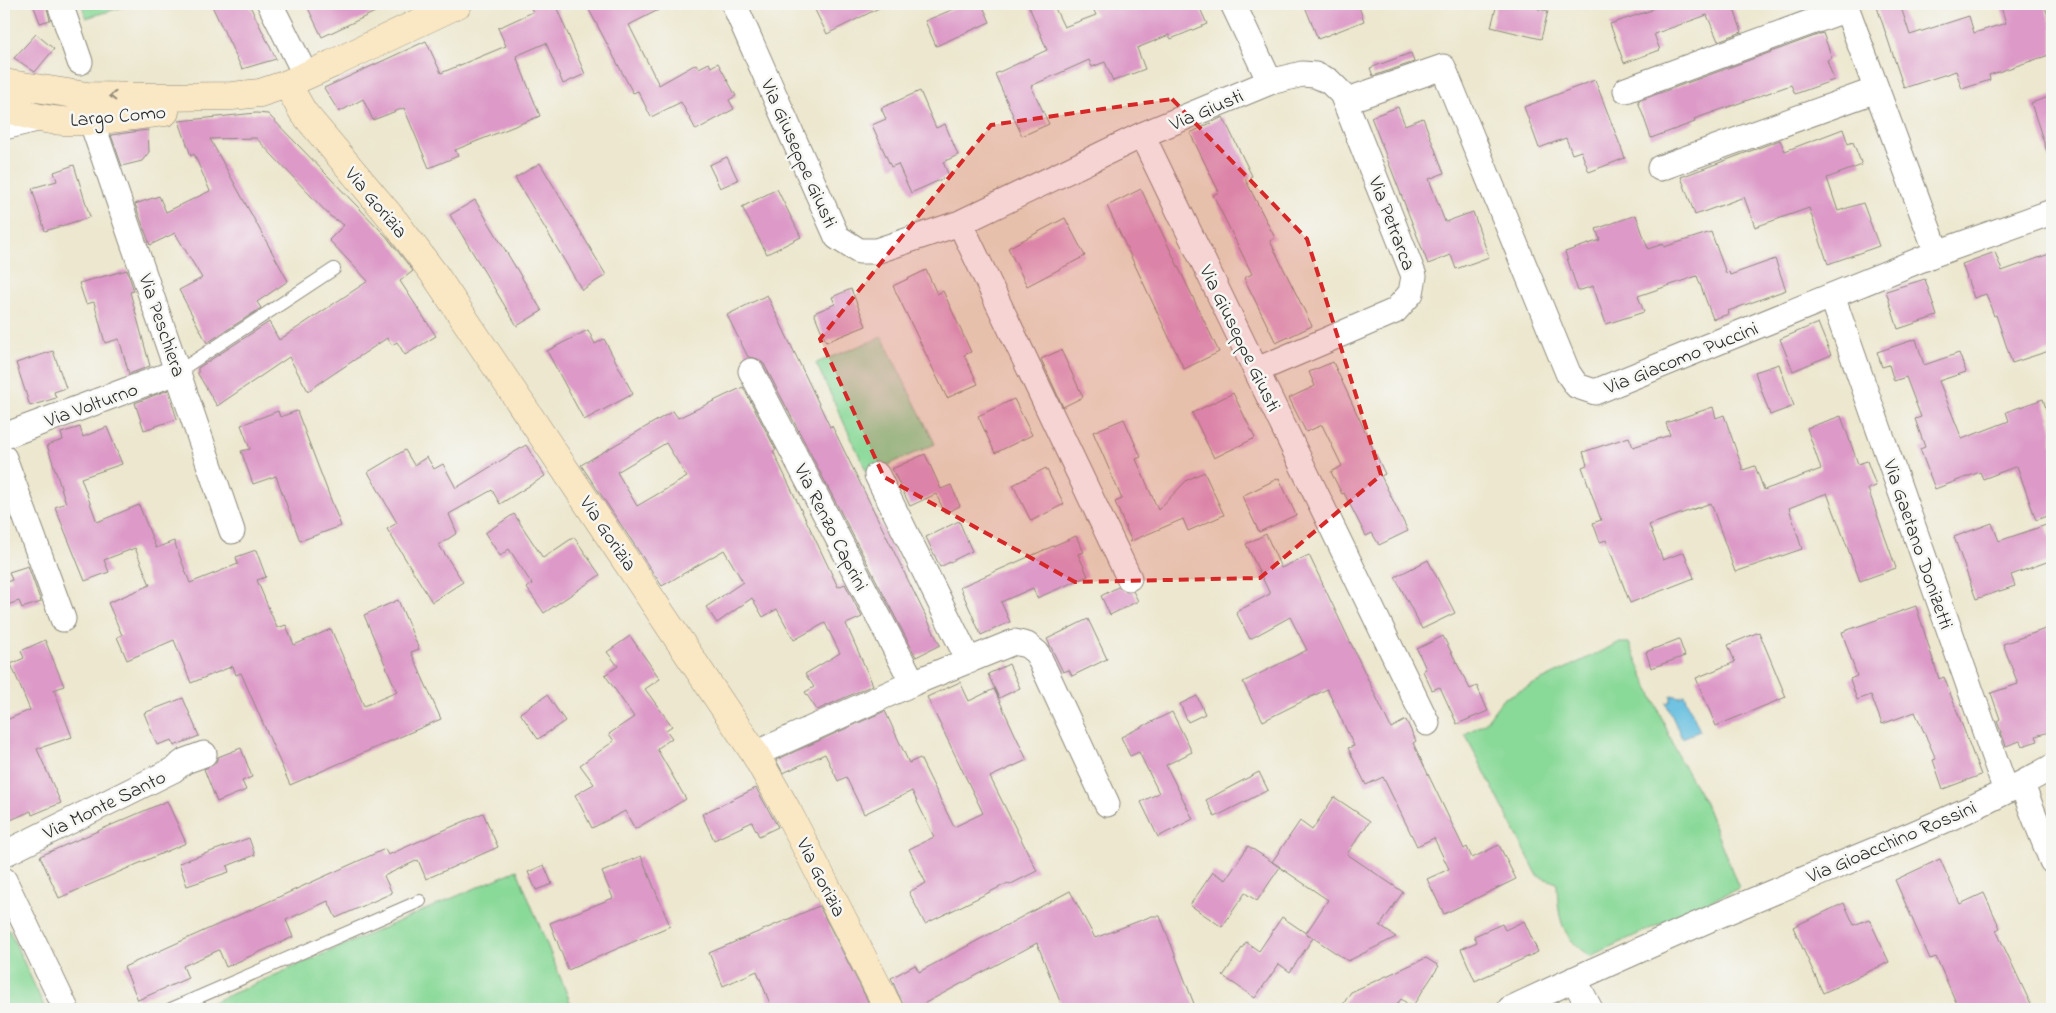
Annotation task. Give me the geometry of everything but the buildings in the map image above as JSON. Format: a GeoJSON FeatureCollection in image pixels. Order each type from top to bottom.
{"type":"FeatureCollection","features":[{"type":"Feature","properties":{"kind":"street"},"geometry":{"type":"LineString","coordinates":[[60,4],[80,62]]}},
{"type":"Feature","properties":{"kind":"street"},"geometry":{"type":"LineString","coordinates":[[270,4],[296,80]]}},
{"type":"Feature","properties":{"kind":"street","name":"Largo Como"},"geometry":{"type":"LineString","coordinates":[[4,83],[87,96],[232,96],[260,93],[296,80],[458,4]]}},
{"type":"Feature","properties":{"kind":"street","name":"Via Giuseppe Giusti"},"geometry":{"type":"LineString","coordinates":[[734,4],[837,238],[859,251],[876,251],[960,222],[1142,135],[1427,723]]}},
{"type":"Feature","properties":{"kind":"street"},"geometry":{"type":"LineString","coordinates":[[1233,4],[1270,82]]}},
{"type":"Feature","properties":{"kind":"street"},"geometry":{"type":"LineString","coordinates":[[1626,90],[1846,6],[1937,254]]}},
{"type":"Feature","properties":{"kind":"street","name":"Via Giacomo Puccini"},"geometry":{"type":"LineString","coordinates":[[1345,101],[1443,67],[1568,373],[1577,386],[1595,392],[1937,254],[2052,212]]}},
{"type":"Feature","properties":{"kind":"street","name":"Via Petrarca"},"geometry":{"type":"LineString","coordinates":[[1257,370],[1396,311],[1410,293],[1414,276],[1342,94],[1329,81],[1315,75],[1302,74],[1270,82]]}},
{"type":"Feature","properties":{"kind":"street","name":"Via Gorizia"},"geometry":{"type":"LineString","coordinates":[[296,80],[304,112],[395,222],[435,275],[755,754],[789,814],[889,1009]]}},
{"type":"Feature","properties":{"kind":"street","name":"Via Giusti"},"geometry":{"type":"LineString","coordinates":[[1142,135],[1270,82]]}},
{"type":"Feature","properties":{"kind":"street"},"geometry":{"type":"LineString","coordinates":[[1660,168],[1876,90]]}},
{"type":"Feature","properties":{"kind":"street","name":"Largo Como"},"geometry":{"type":"LineString","coordinates":[[4,107],[41,118],[91,120],[174,110],[232,96]]}},
{"type":"Feature","properties":{"kind":"street"},"geometry":{"type":"LineString","coordinates":[[4,128],[41,118]]}},
{"type":"Feature","properties":{"kind":"street","name":"Via Peschiera"},"geometry":{"type":"LineString","coordinates":[[91,120],[179,371],[232,531]]}},
{"type":"Feature","properties":{"kind":"street"},"geometry":{"type":"LineString","coordinates":[[960,222],[1128,578]]}},
{"type":"Feature","properties":{"kind":"street","name":"Via Gaetano Donizetti"},"geometry":{"type":"LineString","coordinates":[[1832,296],[2014,788],[2052,861]]}},
{"type":"Feature","properties":{"kind":"street","name":"Via Volturno"},"geometry":{"type":"LineString","coordinates":[[4,436],[179,371]]}},
{"type":"Feature","properties":{"kind":"street","name":"Via Renzo Caprini"},"geometry":{"type":"LineString","coordinates":[[751,371],[913,683]]}},
{"type":"Feature","properties":{"kind":"street"},"geometry":{"type":"LineString","coordinates":[[4,458],[63,619]]}},
{"type":"Feature","properties":{"kind":"street"},"geometry":{"type":"LineString","coordinates":[[877,475],[969,661]]}},
{"type":"Feature","properties":{"kind":"street"},"geometry":{"type":"LineString","coordinates":[[755,754],[913,683],[1014,642],[1027,645],[1037,654],[1107,804]]}},
{"type":"Feature","properties":{"kind":"street","name":"Via Monte Santo"},"geometry":{"type":"LineString","coordinates":[[4,854],[173,770],[185,761],[204,754]]}},
{"type":"Feature","properties":{"kind":"street","name":"Via Gioacchino Rossini"},"geometry":{"type":"LineString","coordinates":[[1510,1009],[1728,911],[1885,846],[2014,788],[2052,767]]}},
{"type":"Feature","properties":{"kind":"street"},"geometry":{"type":"LineString","coordinates":[[4,880],[66,1009]]}},
{"type":"Feature","properties":{"kind":"street"},"geometry":{"type":"LineString","coordinates":[[1574,979],[1590,1009]]}},
{"type":"Feature","properties":{"kind":"lane"},"geometry":{"type":"LineString","coordinates":[[179,371],[334,269]]}},
{"type":"Feature","properties":{"kind":"lane"},"geometry":{"type":"LineString","coordinates":[[171,1009],[420,901]]}},
{"type":"Feature","properties":{"kind":"highlighted area"},"geometry":{"type":"Polygon","coordinates":[[[1172,99],[1307,239],[1381,475],[1260,578],[1075,582],[884,477],[820,339],[991,125],[1172,99]]]}},
{"type":"Feature","properties":{"kind":"green space"},"geometry":{"type":"Polygon","coordinates":[[[82,4],[133,4],[86,18],[82,4]]]}},
{"type":"Feature","properties":{"kind":"green space"},"geometry":{"type":"Polygon","coordinates":[[[882,337],[935,444],[867,472],[816,363],[882,337]]]}},
{"type":"Feature","properties":{"kind":"green space"},"geometry":{"type":"Polygon","coordinates":[[[1618,643],[1629,643],[1680,760],[1704,801],[1739,888],[1590,956],[1572,941],[1567,933],[1558,906],[1557,883],[1538,876],[1465,734],[1485,723],[1503,699],[1618,643]]]}},
{"type":"Feature","properties":{"kind":"green space"},"geometry":{"type":"Polygon","coordinates":[[[517,870],[573,1009],[197,1009],[517,870]]]}},
{"type":"Feature","properties":{"kind":"green space"},"geometry":{"type":"Polygon","coordinates":[[[9,930],[44,1006],[37,1009],[4,1009],[4,934],[9,930]]]}},
{"type":"Feature","properties":{"kind":"water"},"geometry":{"type":"Polygon","coordinates":[[[1671,695],[1680,697],[1684,695],[1700,731],[1682,738],[1666,703],[1671,701],[1671,695]]]}}]}
